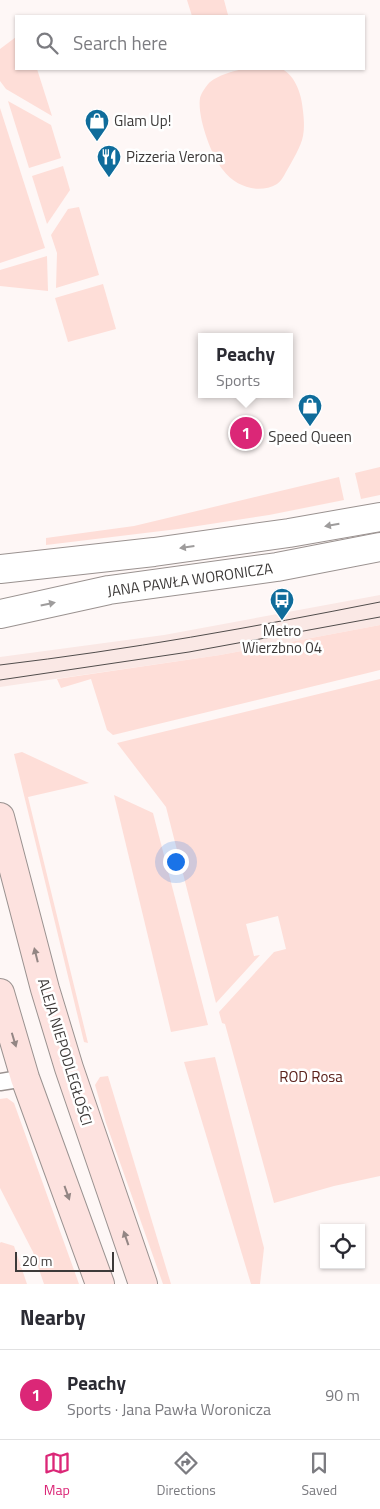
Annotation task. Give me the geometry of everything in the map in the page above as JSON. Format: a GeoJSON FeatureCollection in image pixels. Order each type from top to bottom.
{"type":"FeatureCollection","features":[{"type":"Feature","properties":{"kind":"main road","name":"ALEJA NIEPODLEGŁOŚCI"},"geometry":{"type":"LineString","coordinates":[[0,817],[44,989],[142,1284]]}},
{"type":"Feature","properties":{"kind":"main road"},"geometry":{"type":"LineString","coordinates":[[0,993],[13,1080],[100,1284]]}},
{"type":"Feature","properties":{"kind":"street"},"geometry":{"type":"LineString","coordinates":[[0,569],[154,552],[289,533],[380,517]]}},
{"type":"Feature","properties":{"kind":"street","name":"JANA PAWŁA WORONICZA"},"geometry":{"type":"LineString","coordinates":[[0,614],[109,590],[277,567],[380,547]]}},
{"type":"Feature","properties":{"kind":"shaded area"},"geometry":{"type":"Polygon","coordinates":[[[380,595],[380,625],[220,655],[0,687],[0,657],[164,635],[380,595]]]}},
{"type":"Feature","properties":{"kind":"green space"},"geometry":{"type":"Polygon","coordinates":[[[187,0],[224,0],[228,15],[192,15],[187,0]]]}},
{"type":"Feature","properties":{"kind":"green space"},"geometry":{"type":"Polygon","coordinates":[[[15,38],[15,70],[37,70],[52,116],[6,89],[0,81],[0,49],[15,38]]]}},
{"type":"Feature","properties":{"kind":"green space"},"geometry":{"type":"Polygon","coordinates":[[[239,70],[284,70],[295,81],[303,111],[303,134],[290,165],[277,184],[262,189],[247,187],[228,176],[218,164],[203,125],[200,98],[210,82],[225,74],[239,70]]]}},
{"type":"Feature","properties":{"kind":"green space"},"geometry":{"type":"Polygon","coordinates":[[[8,101],[51,125],[61,158],[29,168],[8,101]]]}},
{"type":"Feature","properties":{"kind":"green space"},"geometry":{"type":"Polygon","coordinates":[[[0,108],[45,248],[0,263],[0,108]]]}},
{"type":"Feature","properties":{"kind":"green space"},"geometry":{"type":"Polygon","coordinates":[[[63,166],[70,190],[47,224],[32,176],[63,166]]]}},
{"type":"Feature","properties":{"kind":"green space"},"geometry":{"type":"Polygon","coordinates":[[[79,207],[99,275],[56,288],[57,253],[51,235],[68,209],[79,207]]]}},
{"type":"Feature","properties":{"kind":"green space"},"geometry":{"type":"Polygon","coordinates":[[[47,256],[48,291],[0,286],[0,270],[47,256]]]}},
{"type":"Feature","properties":{"kind":"green space"},"geometry":{"type":"Polygon","coordinates":[[[103,284],[116,329],[68,342],[55,298],[103,284]]]}},
{"type":"Feature","properties":{"kind":"green space"},"geometry":{"type":"Polygon","coordinates":[[[380,467],[380,495],[361,499],[355,473],[380,467]]]}},
{"type":"Feature","properties":{"kind":"green space"},"geometry":{"type":"Polygon","coordinates":[[[339,477],[344,500],[269,515],[178,529],[46,545],[46,538],[134,526],[339,477]]]}},
{"type":"Feature","properties":{"kind":"green space"},"geometry":{"type":"Polygon","coordinates":[[[380,625],[380,670],[113,735],[107,730],[91,679],[61,688],[57,679],[220,655],[380,625]]]}},
{"type":"Feature","properties":{"kind":"green space","name":"ROD Rosa"},"geometry":{"type":"Polygon","coordinates":[[[380,679],[380,1176],[334,1186],[274,1203],[225,1024],[222,1023],[219,1012],[274,952],[286,949],[278,916],[246,924],[254,956],[260,955],[216,1003],[166,807],[117,743],[380,679]]]}},
{"type":"Feature","properties":{"kind":"green space"},"geometry":{"type":"Polygon","coordinates":[[[22,752],[89,783],[28,797],[88,1043],[84,1042],[14,754],[22,752]]]}},
{"type":"Feature","properties":{"kind":"green space"},"geometry":{"type":"Polygon","coordinates":[[[114,795],[153,813],[208,1025],[171,1032],[114,795]]]}},
{"type":"Feature","properties":{"kind":"green space"},"geometry":{"type":"Polygon","coordinates":[[[215,1057],[264,1248],[260,1284],[251,1284],[184,1062],[215,1057]]]}},
{"type":"Feature","properties":{"kind":"green space"},"geometry":{"type":"Polygon","coordinates":[[[108,1076],[171,1284],[163,1284],[106,1123],[95,1085],[100,1077],[108,1076]]]}},
{"type":"Feature","properties":{"kind":"green space"},"geometry":{"type":"Polygon","coordinates":[[[7,1098],[14,1103],[79,1284],[44,1284],[33,1252],[0,1188],[0,1099],[7,1098]]]}},
{"type":"Feature","properties":{"kind":"green space"},"geometry":{"type":"Polygon","coordinates":[[[1,1242],[14,1246],[27,1284],[0,1284],[1,1242]]]}},
{"type":"Feature","properties":{"kind":"tram line"},"geometry":{"type":"LineString","coordinates":[[0,665],[190,637],[380,602]]}},
{"type":"Feature","properties":{"kind":"tram line"},"geometry":{"type":"LineString","coordinates":[[0,680],[189,652],[380,617]]}},
{"type":"Feature","properties":{"kind":"place","name":"Glam Up!"},"geometry":{"type":"Point","coordinates":[97,142]}},
{"type":"Feature","properties":{"kind":"place","name":"Pizzeria Verona"},"geometry":{"type":"Point","coordinates":[109,178]}},
{"type":"Feature","properties":{"kind":"place","name":"Speed Queen"},"geometry":{"type":"Point","coordinates":[310,427]}},
{"type":"Feature","properties":{"kind":"place","name":"Peachy"},"geometry":{"type":"Point","coordinates":[246,433]}},
{"type":"Feature","properties":{"kind":"place","name":"Metro Wierzbno 04"},"geometry":{"type":"Point","coordinates":[282,621]}}]}
